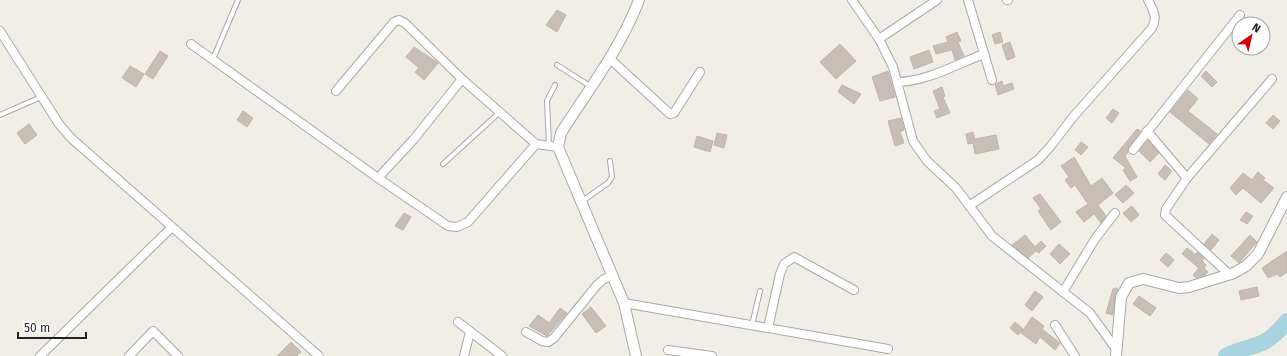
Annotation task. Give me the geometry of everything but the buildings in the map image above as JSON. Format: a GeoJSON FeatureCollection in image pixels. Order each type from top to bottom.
{"type":"FeatureCollection","features":[{"type":"Feature","properties":{"kind":"street"},"geometry":{"type":"LineString","coordinates":[[554,147],[561,133],[609,58],[632,18],[640,0]]}},
{"type":"Feature","properties":{"kind":"street"},"geometry":{"type":"LineString","coordinates":[[852,0],[879,40],[893,67],[913,141],[927,160],[956,188],[992,236],[1096,319],[1116,353]]}},
{"type":"Feature","properties":{"kind":"street"},"geometry":{"type":"LineString","coordinates":[[879,40],[937,0]]}},
{"type":"Feature","properties":{"kind":"street"},"geometry":{"type":"LineString","coordinates":[[968,0],[992,80]]}},
{"type":"Feature","properties":{"kind":"street"},"geometry":{"type":"LineString","coordinates":[[969,206],[1038,160],[1050,148],[1073,117],[1152,28],[1155,22],[1155,14],[1148,0]]}},
{"type":"Feature","properties":{"kind":"street"},"geometry":{"type":"LineString","coordinates":[[1133,150],[1240,15]]}},
{"type":"Feature","properties":{"kind":"street"},"geometry":{"type":"LineString","coordinates":[[336,91],[394,22],[400,20],[405,22],[462,78],[536,144],[554,147]]}},
{"type":"Feature","properties":{"kind":"street"},"geometry":{"type":"LineString","coordinates":[[0,31],[41,97],[59,124],[71,138],[319,356]]}},
{"type":"Feature","properties":{"kind":"street"},"geometry":{"type":"LineString","coordinates":[[191,44],[378,178],[448,226],[457,227],[468,222],[536,144]]}},
{"type":"Feature","properties":{"kind":"street"},"geometry":{"type":"LineString","coordinates":[[897,82],[907,82],[922,78],[984,54]]}},
{"type":"Feature","properties":{"kind":"street"},"geometry":{"type":"LineString","coordinates":[[609,58],[670,114],[674,113],[700,72]]}},
{"type":"Feature","properties":{"kind":"street"},"geometry":{"type":"LineString","coordinates":[[378,178],[414,139],[462,78]]}},
{"type":"Feature","properties":{"kind":"street"},"geometry":{"type":"LineString","coordinates":[[1230,275],[1165,215],[1168,204],[1187,178],[1272,78]]}},
{"type":"Feature","properties":{"kind":"street"},"geometry":{"type":"LineString","coordinates":[[1147,131],[1187,178]]}},
{"type":"Feature","properties":{"kind":"street"},"geometry":{"type":"LineString","coordinates":[[554,147],[581,202],[624,303],[636,356]]}},
{"type":"Feature","properties":{"kind":"street"},"geometry":{"type":"LineString","coordinates":[[1116,353],[1120,297],[1129,283],[1143,279],[1179,288],[1189,287],[1230,275],[1246,266],[1258,254],[1284,211],[1287,197]]}},
{"type":"Feature","properties":{"kind":"street"},"geometry":{"type":"LineString","coordinates":[[1063,292],[1095,239],[1115,213]]}},
{"type":"Feature","properties":{"kind":"street"},"geometry":{"type":"LineString","coordinates":[[40,356],[172,227]]}},
{"type":"Feature","properties":{"kind":"street"},"geometry":{"type":"LineString","coordinates":[[768,328],[780,274],[784,264],[794,257],[854,290]]}},
{"type":"Feature","properties":{"kind":"street"},"geometry":{"type":"LineString","coordinates":[[526,332],[542,341],[548,342],[554,338],[597,285],[604,279],[613,276]]}},
{"type":"Feature","properties":{"kind":"street"},"geometry":{"type":"LineString","coordinates":[[624,303],[888,349]]}},
{"type":"Feature","properties":{"kind":"street"},"geometry":{"type":"LineString","coordinates":[[458,322],[502,356]]}},
{"type":"Feature","properties":{"kind":"street"},"geometry":{"type":"LineString","coordinates":[[1055,325],[1075,356]]}},
{"type":"Feature","properties":{"kind":"street"},"geometry":{"type":"LineString","coordinates":[[129,356],[153,331],[178,356]]}},
{"type":"Feature","properties":{"kind":"street"},"geometry":{"type":"LineString","coordinates":[[464,356],[470,332]]}},
{"type":"Feature","properties":{"kind":"street"},"geometry":{"type":"LineString","coordinates":[[668,350],[712,356]]}},
{"type":"Feature","properties":{"kind":"lane"},"geometry":{"type":"LineString","coordinates":[[213,59],[238,0]]}},
{"type":"Feature","properties":{"kind":"lane"},"geometry":{"type":"LineString","coordinates":[[557,65],[591,86]]}},
{"type":"Feature","properties":{"kind":"lane"},"geometry":{"type":"LineString","coordinates":[[554,147],[547,102],[555,85]]}},
{"type":"Feature","properties":{"kind":"lane"},"geometry":{"type":"LineString","coordinates":[[0,116],[41,97]]}},
{"type":"Feature","properties":{"kind":"lane"},"geometry":{"type":"LineString","coordinates":[[444,164],[500,112]]}},
{"type":"Feature","properties":{"kind":"lane"},"geometry":{"type":"LineString","coordinates":[[581,202],[608,183],[612,177],[610,161]]}},
{"type":"Feature","properties":{"kind":"lane"},"geometry":{"type":"LineString","coordinates":[[752,325],[760,291]]}},
{"type":"Feature","properties":{"kind":"waterway"},"geometry":{"type":"LineString","coordinates":[[1226,356],[1268,340],[1277,333],[1287,321]]}}]}
